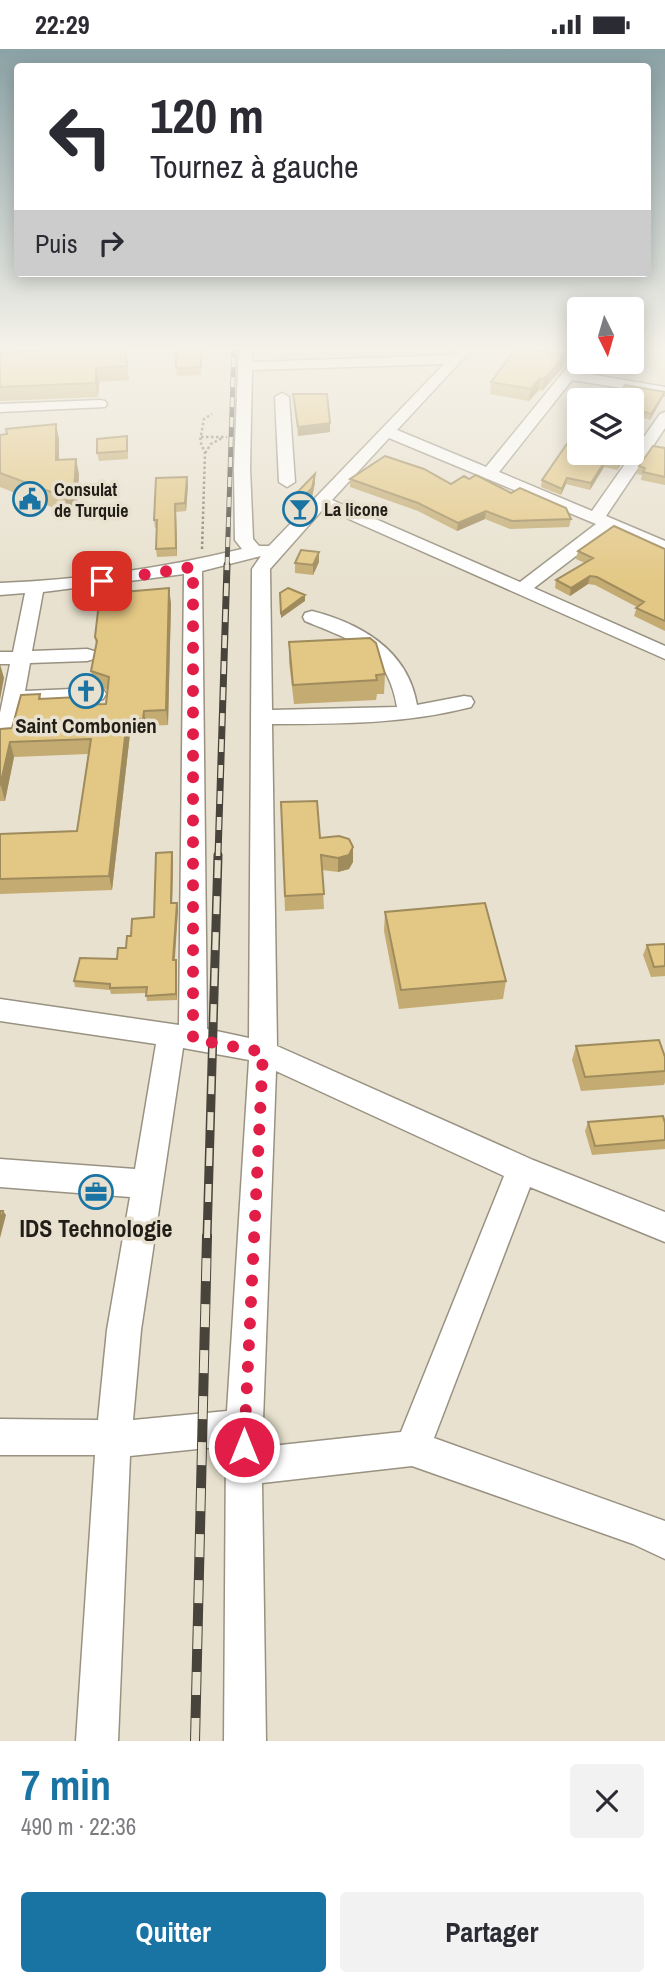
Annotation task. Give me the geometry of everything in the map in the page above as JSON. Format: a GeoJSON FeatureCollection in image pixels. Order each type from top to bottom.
{"type":"FeatureCollection","features":[{"type":"Feature","properties":{"kind":"street"},"geometry":{"type":"LineString","coordinates":[[0,590],[35,588],[198,566],[263,550],[321,501],[391,426]]}},
{"type":"Feature","properties":{"kind":"street"},"geometry":{"type":"LineString","coordinates":[[490,473],[528,426]]}},
{"type":"Feature","properties":{"kind":"street"},"geometry":{"type":"LineString","coordinates":[[522,589],[603,520],[660,426]]}},
{"type":"Feature","properties":{"kind":"street"},"geometry":{"type":"LineString","coordinates":[[259,427],[287,482]]}},
{"type":"Feature","properties":{"kind":"street"},"geometry":{"type":"LineString","coordinates":[[259,427],[244,540],[263,550]]}},
{"type":"Feature","properties":{"kind":"street"},"geometry":{"type":"LineString","coordinates":[[386,431],[665,547]]}},
{"type":"Feature","properties":{"kind":"street"},"geometry":{"type":"LineString","coordinates":[[321,501],[665,653]]}},
{"type":"Feature","properties":{"kind":"street"},"geometry":{"type":"LineString","coordinates":[[245,1741],[244,1427],[263,1052],[263,550]]}},
{"type":"Feature","properties":{"kind":"street"},"geometry":{"type":"LineString","coordinates":[[97,1741],[114,1439],[124,1330],[147,1184],[182,1038],[198,566]]}},
{"type":"Feature","properties":{"kind":"street"},"geometry":{"type":"LineString","coordinates":[[6,736],[35,588]]}},
{"type":"Feature","properties":{"kind":"street"},"geometry":{"type":"LineString","coordinates":[[312,617],[374,644],[400,674],[406,692],[408,713]]}},
{"type":"Feature","properties":{"kind":"street"},"geometry":{"type":"LineString","coordinates":[[0,658],[87,655]]}},
{"type":"Feature","properties":{"kind":"street"},"geometry":{"type":"LineString","coordinates":[[15,698],[96,694]]}},
{"type":"Feature","properties":{"kind":"street"},"geometry":{"type":"LineString","coordinates":[[262,717],[356,717],[408,713],[464,702]]}},
{"type":"Feature","properties":{"kind":"street"},"geometry":{"type":"LineString","coordinates":[[0,1010],[263,1052],[522,1170],[665,1227]]}},
{"type":"Feature","properties":{"kind":"street"},"geometry":{"type":"LineString","coordinates":[[412,1448],[522,1170]]}},
{"type":"Feature","properties":{"kind":"street"},"geometry":{"type":"LineString","coordinates":[[0,1173],[147,1184]]}},
{"type":"Feature","properties":{"kind":"street"},"geometry":{"type":"LineString","coordinates":[[0,1437],[114,1439],[244,1427]]}},
{"type":"Feature","properties":{"kind":"street"},"geometry":{"type":"LineString","coordinates":[[245,1467],[412,1448],[640,1528],[665,1540]]}},
{"type":"Feature","properties":{"kind":"path"},"geometry":{"type":"LineString","coordinates":[[198,566],[205,453],[201,437],[203,426]]}},
{"type":"Feature","properties":{"kind":"path"},"geometry":{"type":"LineString","coordinates":[[205,453],[211,444],[224,437],[259,427]]}},
{"type":"Feature","properties":{"kind":"path"},"geometry":{"type":"LineString","coordinates":[[201,437],[224,437]]}},
{"type":"Feature","properties":{"kind":"building"},"geometry":{"type":"Polygon","coordinates":[[[56,426],[56,460],[76,459],[74,491],[64,494],[51,492],[0,473],[0,435],[7,434],[6,429],[56,426]]]}},
{"type":"Feature","properties":{"kind":"building"},"geometry":{"type":"Polygon","coordinates":[[[127,436],[127,451],[97,453],[97,439],[127,436]]]}},
{"type":"Feature","properties":{"kind":"building"},"geometry":{"type":"Polygon","coordinates":[[[567,444],[567,465],[602,465],[591,483],[567,478],[562,489],[542,480],[567,444]]]}},
{"type":"Feature","properties":{"kind":"building"},"geometry":{"type":"Polygon","coordinates":[[[653,446],[665,448],[665,477],[643,472],[645,468],[639,466],[644,465],[644,459],[653,446]]]}},
{"type":"Feature","properties":{"kind":"building"},"geometry":{"type":"Polygon","coordinates":[[[385,456],[424,469],[451,484],[464,476],[469,479],[476,475],[511,493],[520,488],[566,508],[571,519],[512,521],[486,511],[458,523],[418,503],[350,479],[385,456]]]}},
{"type":"Feature","properties":{"kind":"building"},"geometry":{"type":"Polygon","coordinates":[[[315,474],[312,488],[294,507],[285,505],[315,474]]]}},
{"type":"Feature","properties":{"kind":"building"},"geometry":{"type":"Polygon","coordinates":[[[187,477],[185,503],[175,504],[176,548],[156,549],[156,478],[187,477]]]}},
{"type":"Feature","properties":{"kind":"building"},"geometry":{"type":"Polygon","coordinates":[[[614,526],[665,549],[665,621],[636,608],[644,602],[597,577],[590,576],[571,588],[556,580],[593,558],[578,551],[614,526]]]}},
{"type":"Feature","properties":{"kind":"building"},"geometry":{"type":"Polygon","coordinates":[[[301,550],[319,552],[313,565],[295,563],[301,550]]]}},
{"type":"Feature","properties":{"kind":"building"},"geometry":{"type":"Polygon","coordinates":[[[169,588],[166,710],[144,711],[143,719],[127,720],[109,876],[0,879],[0,834],[77,831],[91,739],[10,742],[0,786],[0,729],[12,728],[21,695],[40,694],[39,699],[78,697],[77,705],[106,704],[109,677],[91,671],[97,641],[95,637],[100,594],[169,588]]]}},
{"type":"Feature","properties":{"kind":"building"},"geometry":{"type":"Polygon","coordinates":[[[288,588],[305,595],[281,613],[280,593],[288,588]]]}},
{"type":"Feature","properties":{"kind":"building"},"geometry":{"type":"Polygon","coordinates":[[[370,638],[376,643],[385,674],[376,675],[377,680],[293,685],[289,642],[370,638]]]}},
{"type":"Feature","properties":{"kind":"building"},"geometry":{"type":"Polygon","coordinates":[[[317,801],[320,838],[339,836],[349,839],[353,847],[349,855],[338,858],[321,855],[324,894],[285,896],[281,802],[317,801]]]}},
{"type":"Feature","properties":{"kind":"building"},"geometry":{"type":"Polygon","coordinates":[[[172,852],[171,903],[177,903],[173,960],[176,960],[176,994],[146,996],[147,987],[110,988],[110,984],[74,981],[80,958],[117,959],[118,948],[126,948],[127,936],[131,936],[132,919],[154,917],[156,853],[172,852]]]}},
{"type":"Feature","properties":{"kind":"building"},"geometry":{"type":"Polygon","coordinates":[[[485,903],[506,981],[401,990],[385,912],[485,903]]]}},
{"type":"Feature","properties":{"kind":"building"},"geometry":{"type":"Polygon","coordinates":[[[665,944],[665,966],[654,967],[647,945],[665,944]]]}},
{"type":"Feature","properties":{"kind":"building"},"geometry":{"type":"Polygon","coordinates":[[[659,1040],[665,1057],[665,1071],[585,1077],[576,1046],[659,1040]]]}},
{"type":"Feature","properties":{"kind":"building"},"geometry":{"type":"Polygon","coordinates":[[[663,1116],[665,1140],[595,1146],[588,1122],[663,1116]]]}},
{"type":"Feature","properties":{"kind":"railway"},"geometry":{"type":"LineString","coordinates":[[227,567],[231,426]]}},
{"type":"Feature","properties":{"kind":"railway"},"geometry":{"type":"LineString","coordinates":[[218,856],[227,565]]}},
{"type":"Feature","properties":{"kind":"railway"},"geometry":{"type":"LineString","coordinates":[[207,1238],[218,855]]}},
{"type":"Feature","properties":{"kind":"railway"},"geometry":{"type":"LineString","coordinates":[[195,1741],[207,1236]]}},
{"type":"Feature","properties":{"kind":"place","name":"Consulat de Turquie"},"geometry":{"type":"Point","coordinates":[30,499]}},
{"type":"Feature","properties":{"kind":"place","name":"La licone"},"geometry":{"type":"Point","coordinates":[300,509]}},
{"type":"Feature","properties":{"kind":"place","name":"Saint Combonien"},"geometry":{"type":"Point","coordinates":[86,691]}},
{"type":"Feature","properties":{"kind":"place","name":"IDS Technologie"},"geometry":{"type":"Point","coordinates":[96,1192]}},
{"type":"Feature","properties":{"kind":"route"},"geometry":{"type":"LineString","coordinates":[[102,581],[193,567],[193,1039],[263,1052],[244,1447]]}}]}
